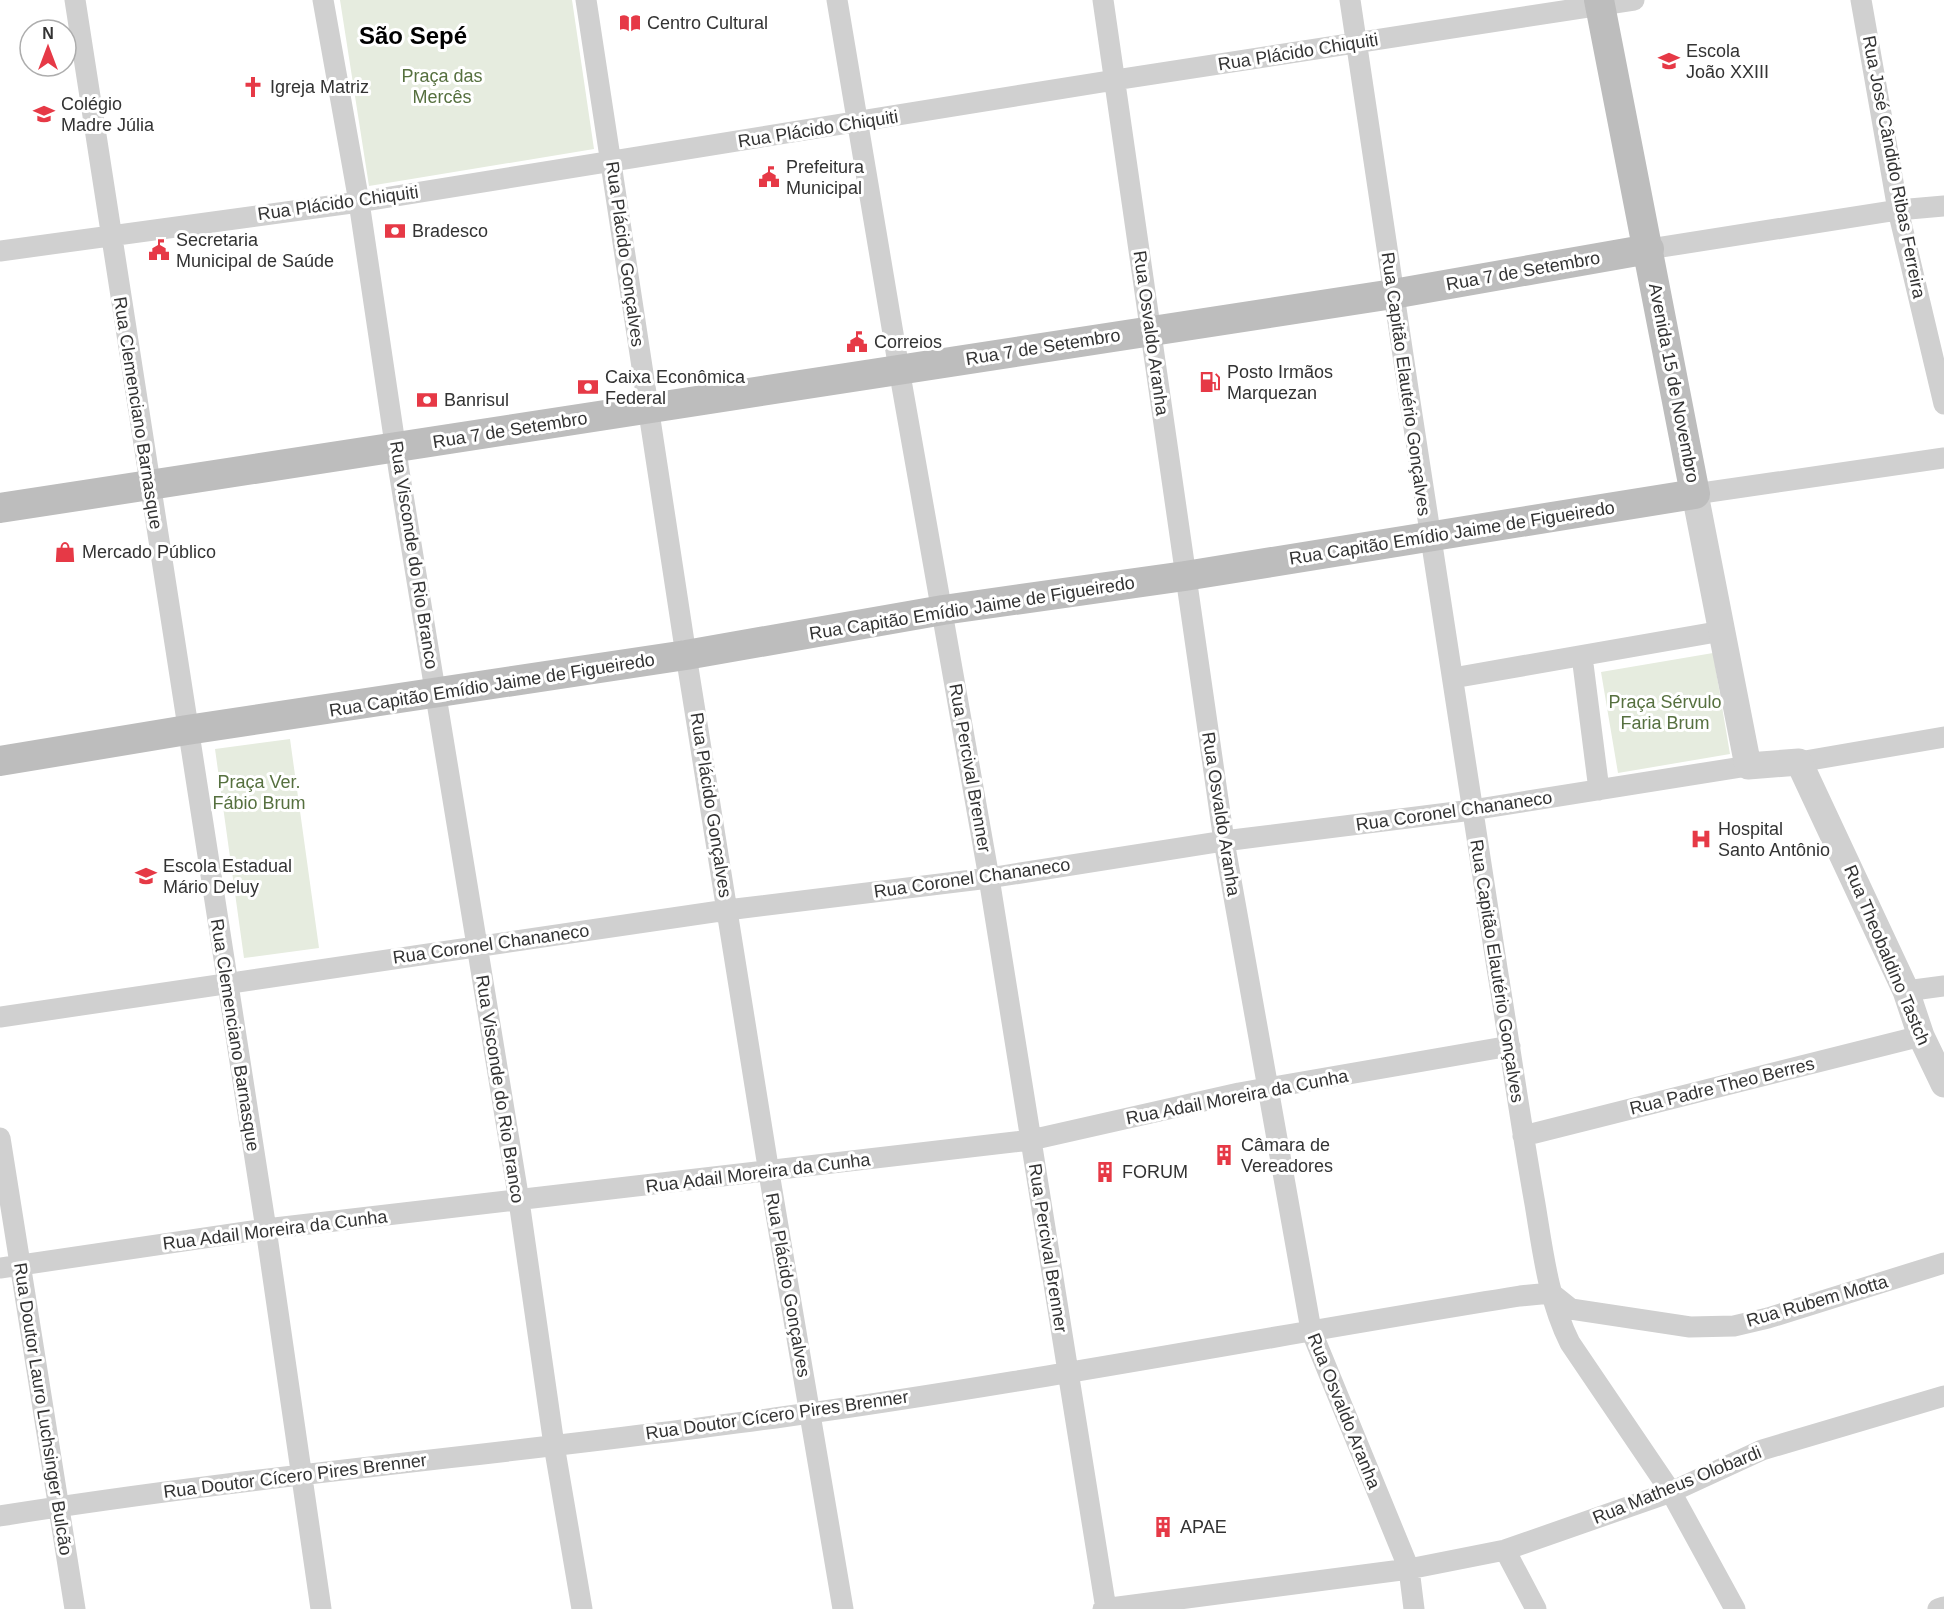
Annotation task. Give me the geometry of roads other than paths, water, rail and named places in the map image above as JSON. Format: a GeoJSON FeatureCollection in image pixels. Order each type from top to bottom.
{"type":"FeatureCollection","features":[{"type":"Feature","properties":{"kind":"main road","name":"Avenida 15 de Novembro"},"geometry":{"type":"LineString","coordinates":[[1600,2],[1695,494]]}},
{"type":"Feature","properties":{"kind":"main road","name":"Rua 7 de Setembro"},"geometry":{"type":"LineString","coordinates":[[0,508],[149,487],[648,407],[1393,294],[1649,249]]}},
{"type":"Feature","properties":{"kind":"main road","name":"Rua Capitão Emídio Jaime de Figueiredo"},"geometry":{"type":"LineString","coordinates":[[0,761],[187,730],[686,655],[942,610],[1185,576],[1695,494]]}},
{"type":"Feature","properties":{"kind":"street","name":"Rua Clemenciano Barnasque"},"geometry":{"type":"LineString","coordinates":[[75,0],[266,1229],[321,1609]]}},
{"type":"Feature","properties":{"kind":"street","name":"Rua Visconde do Rio Branco"},"geometry":{"type":"LineString","coordinates":[[323,0],[358,202],[519,1201],[554,1445],[582,1609]]}},
{"type":"Feature","properties":{"kind":"street","name":"Rua Plácido Gonçalves"},"geometry":{"type":"LineString","coordinates":[[586,0],[686,655],[769,1173],[843,1609]]}},
{"type":"Feature","properties":{"kind":"street","name":"Rua Percival Brenner"},"geometry":{"type":"LineString","coordinates":[[837,0],[899,369],[989,878],[1105,1609]]}},
{"type":"Feature","properties":{"kind":"street","name":"Rua Osvaldo Aranha"},"geometry":{"type":"LineString","coordinates":[[1103,0],[1224,841],[1311,1330],[1408,1569],[1414,1609]]}},
{"type":"Feature","properties":{"kind":"street","name":"Rua Capitão Elautério Gonçalves"},"geometry":{"type":"LineString","coordinates":[[1350,0],[1429,537],[1453,678],[1523,1136],[1551,1293],[1560,1322],[1570,1343],[1671,1492],[1736,1609]]}},
{"type":"Feature","properties":{"kind":"street","name":"Rua Plácido Chiquiti"},"geometry":{"type":"LineString","coordinates":[[0,251],[358,202],[1600,2],[1634,0]]}},
{"type":"Feature","properties":{"kind":"street","name":"Rua José Cândido Ribas Ferreira"},"geometry":{"type":"LineString","coordinates":[[1861,0],[1898,210],[1944,404]]}},
{"type":"Feature","properties":{"kind":"street","name":"Rua 7 de Setembro"},"geometry":{"type":"LineString","coordinates":[[1649,249],[1898,210],[1944,206]]}},
{"type":"Feature","properties":{"kind":"street","name":"Rua Capitão Emídio Jaime de Figueiredo"},"geometry":{"type":"LineString","coordinates":[[1695,494],[1944,458]]}},
{"type":"Feature","properties":{"kind":"street","name":"Avenida 15 de Novembro"},"geometry":{"type":"LineString","coordinates":[[1695,494],[1748,766]]}},
{"type":"Feature","properties":{"kind":"street"},"geometry":{"type":"LineString","coordinates":[[1453,678],[1722,631]]}},
{"type":"Feature","properties":{"kind":"street"},"geometry":{"type":"LineString","coordinates":[[1582,656],[1599,789]]}},
{"type":"Feature","properties":{"kind":"street","name":"Rua Coronel Chananeco"},"geometry":{"type":"LineString","coordinates":[[0,1017],[727,910],[989,878],[1224,841],[1472,810],[1748,766],[1799,762],[1944,737]]}},
{"type":"Feature","properties":{"kind":"street","name":"Rua Theobaldino Tastch"},"geometry":{"type":"LineString","coordinates":[[1799,762],[1906,990],[1921,1036],[1944,1084]]}},
{"type":"Feature","properties":{"kind":"street"},"geometry":{"type":"LineString","coordinates":[[1906,990],[1944,986]]}},
{"type":"Feature","properties":{"kind":"street","name":"Rua Padre Theo Berres"},"geometry":{"type":"LineString","coordinates":[[1523,1136],[1921,1036]]}},
{"type":"Feature","properties":{"kind":"street","name":"Rua Adail Moreira da Cunha"},"geometry":{"type":"LineString","coordinates":[[10,1266],[266,1229],[769,1173],[1031,1140],[1268,1089],[1510,1046]]}},
{"type":"Feature","properties":{"kind":"street","name":"Rua Doutor Lauro Luchsinger Bulcão"},"geometry":{"type":"LineString","coordinates":[[0,1138],[10,1266],[75,1609]]}},
{"type":"Feature","properties":{"kind":"street","name":"Rua Rubem Motta"},"geometry":{"type":"LineString","coordinates":[[1551,1293],[1570,1309],[1690,1327],[1734,1326],[1768,1318],[1944,1263]]}},
{"type":"Feature","properties":{"kind":"street","name":"Rua Doutor Cícero Pires Brenner"},"geometry":{"type":"LineString","coordinates":[[0,1516],[301,1474],[809,1413],[1069,1373],[1311,1330],[1551,1293]]}},
{"type":"Feature","properties":{"kind":"street","name":"Rua Matheus Olobardi"},"geometry":{"type":"LineString","coordinates":[[1105,1609],[1408,1569],[1505,1550],[1671,1492],[1762,1450],[1944,1396]]}},
{"type":"Feature","properties":{"kind":"street"},"geometry":{"type":"LineString","coordinates":[[1505,1550],[1536,1609]]}},
{"type":"Feature","properties":{"kind":"street"},"geometry":{"type":"LineString","coordinates":[[1938,1609],[1944,1607]]}},
{"type":"Feature","properties":{"kind":"place","name":"Centro Cultural"},"geometry":{"type":"Point","coordinates":[630,23]}},
{"type":"Feature","properties":{"kind":"place","name":"Escola João XXIII"},"geometry":{"type":"Point","coordinates":[1669,61]}},
{"type":"Feature","properties":{"kind":"place","name":"Igreja Matriz"},"geometry":{"type":"Point","coordinates":[253,87]}},
{"type":"Feature","properties":{"kind":"place","name":"Colégio Madre Júlia"},"geometry":{"type":"Point","coordinates":[44,114]}},
{"type":"Feature","properties":{"kind":"place","name":"Prefeitura Municipal"},"geometry":{"type":"Point","coordinates":[769,177]}},
{"type":"Feature","properties":{"kind":"place","name":"Bradesco"},"geometry":{"type":"Point","coordinates":[395,231]}},
{"type":"Feature","properties":{"kind":"place","name":"Secretaria Municipal de Saúde"},"geometry":{"type":"Point","coordinates":[159,250]}},
{"type":"Feature","properties":{"kind":"place","name":"Correios"},"geometry":{"type":"Point","coordinates":[857,342]}},
{"type":"Feature","properties":{"kind":"place","name":"Posto Irmãos Marquezan"},"geometry":{"type":"Point","coordinates":[1210,382]}},
{"type":"Feature","properties":{"kind":"place","name":"Caixa Econômica Federal"},"geometry":{"type":"Point","coordinates":[588,387]}},
{"type":"Feature","properties":{"kind":"place","name":"Banrisul"},"geometry":{"type":"Point","coordinates":[427,400]}},
{"type":"Feature","properties":{"kind":"place","name":"Mercado Público"},"geometry":{"type":"Point","coordinates":[65,552]}},
{"type":"Feature","properties":{"kind":"place","name":"Hospital Santo Antônio"},"geometry":{"type":"Point","coordinates":[1701,839]}},
{"type":"Feature","properties":{"kind":"place","name":"Escola Estadual Mário Deluy"},"geometry":{"type":"Point","coordinates":[146,876]}},
{"type":"Feature","properties":{"kind":"place","name":"Câmara de Vereadores"},"geometry":{"type":"Point","coordinates":[1224,1155]}},
{"type":"Feature","properties":{"kind":"place","name":"FORUM"},"geometry":{"type":"Point","coordinates":[1105,1172]}},
{"type":"Feature","properties":{"kind":"place","name":"APAE"},"geometry":{"type":"Point","coordinates":[1163,1527]}},
{"type":"Feature","properties":{"kind":"district","name":"São Sepé"},"geometry":{"type":"Point","coordinates":[413,35]}},
{"type":"Feature","properties":{"kind":"park label","name":"Praça das Mercês"},"geometry":{"type":"Point","coordinates":[442,86]}},
{"type":"Feature","properties":{"kind":"park label","name":"Praça Sérvulo Faria Brum"},"geometry":{"type":"Point","coordinates":[1665,712]}},
{"type":"Feature","properties":{"kind":"park label","name":"Praça Ver. Fábio Brum"},"geometry":{"type":"Point","coordinates":[259,792]}}]}
